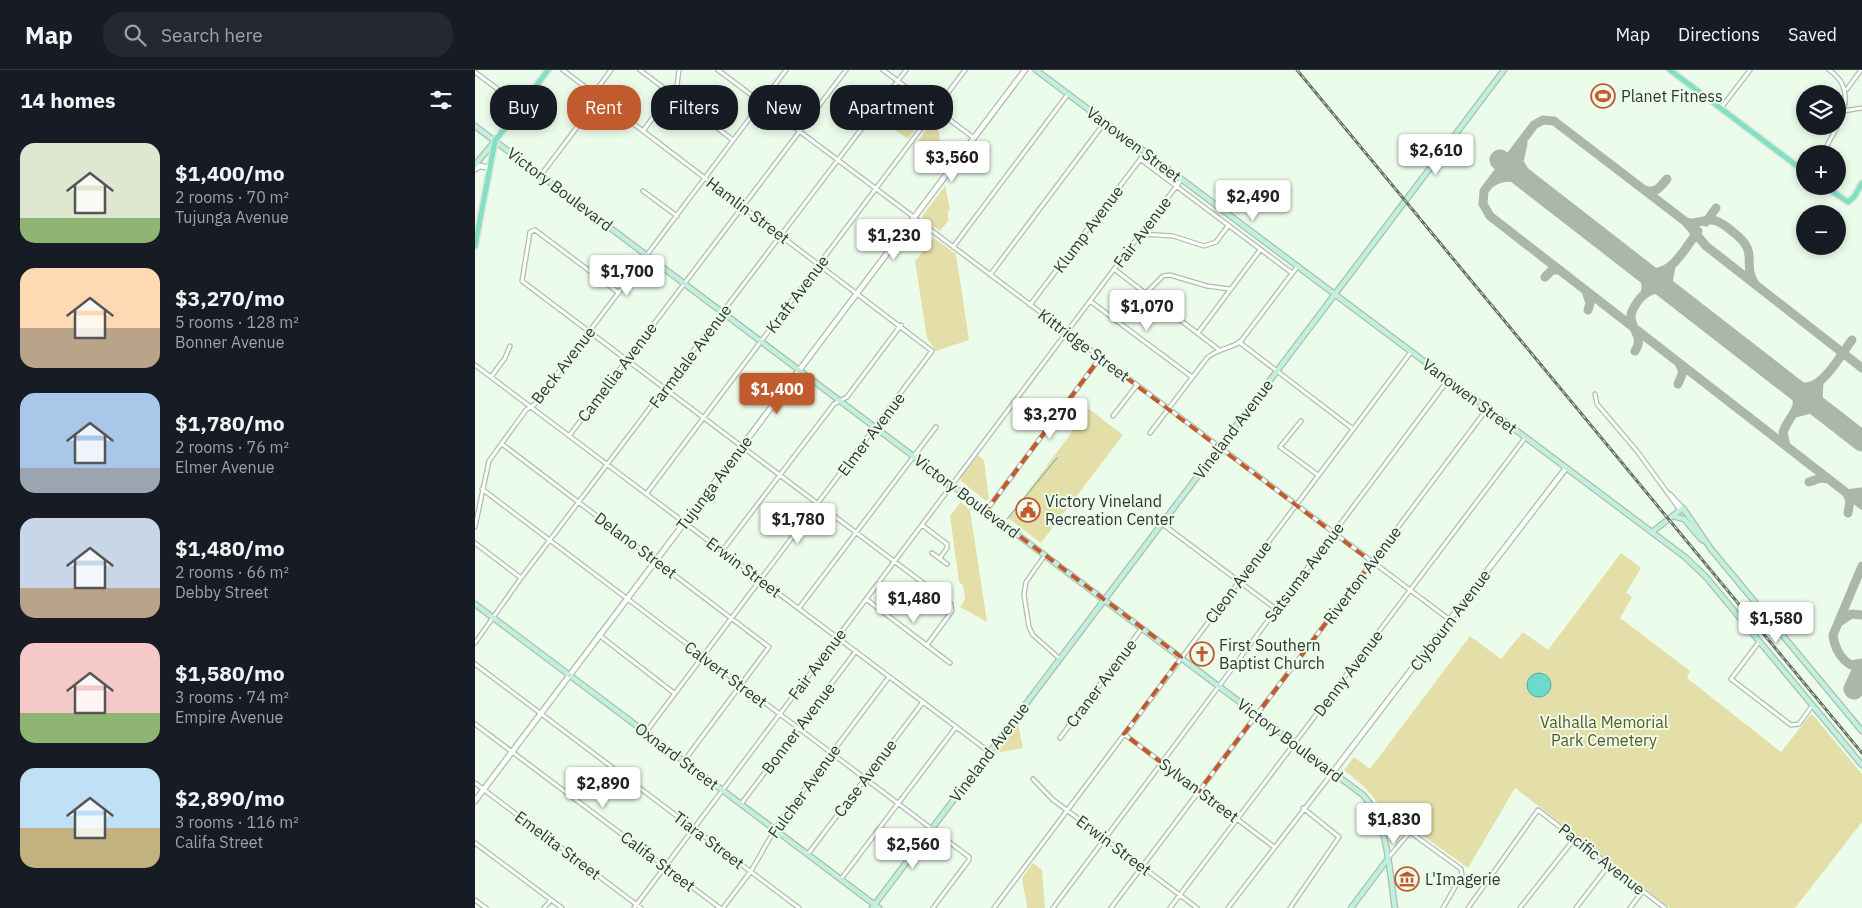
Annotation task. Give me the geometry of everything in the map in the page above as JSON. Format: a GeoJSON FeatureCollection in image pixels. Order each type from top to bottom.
{"type":"FeatureCollection","features":[{"type":"Feature","properties":{"kind":"main road"},"geometry":{"type":"LineString","coordinates":[[537,85],[548,70]]}},
{"type":"Feature","properties":{"kind":"main road","name":"Vanowen Street"},"geometry":{"type":"LineString","coordinates":[[1036,70],[1652,532],[1699,570],[1862,765]]}},
{"type":"Feature","properties":{"kind":"main road","name":"Vineland Avenue"},"geometry":{"type":"LineString","coordinates":[[875,907],[989,751],[1504,70]]}},
{"type":"Feature","properties":{"kind":"main road"},"geometry":{"type":"LineString","coordinates":[[1670,70],[1796,165]]}},
{"type":"Feature","properties":{"kind":"main road","name":"Victory Boulevard"},"geometry":{"type":"LineString","coordinates":[[475,126],[1363,795],[1374,807],[1380,822],[1395,908]]}},
{"type":"Feature","properties":{"kind":"main road"},"geometry":{"type":"LineString","coordinates":[[475,167],[503,130]]}},
{"type":"Feature","properties":{"kind":"main road"},"geometry":{"type":"LineString","coordinates":[[475,245],[495,141]]}},
{"type":"Feature","properties":{"kind":"main road"},"geometry":{"type":"LineString","coordinates":[[1838,195],[1848,202],[1854,197],[1862,183]]}},
{"type":"Feature","properties":{"kind":"main road"},"geometry":{"type":"LineString","coordinates":[[1652,532],[1682,509]]}},
{"type":"Feature","properties":{"kind":"main road"},"geometry":{"type":"LineString","coordinates":[[1682,509],[1702,540]]}},
{"type":"Feature","properties":{"kind":"main road"},"geometry":{"type":"LineString","coordinates":[[1682,509],[1711,549],[1862,731]]}},
{"type":"Feature","properties":{"kind":"main road"},"geometry":{"type":"LineString","coordinates":[[1673,516],[1684,519],[1711,549]]}},
{"type":"Feature","properties":{"kind":"main road","name":"Oxnard Street"},"geometry":{"type":"LineString","coordinates":[[475,604],[775,829],[875,907]]}},
{"type":"Feature","properties":{"kind":"main road"},"geometry":{"type":"LineString","coordinates":[[1351,908],[1387,860]]}},
{"type":"Feature","properties":{"kind":"main road"},"geometry":{"type":"LineString","coordinates":[[1378,872],[1390,876]]}},
{"type":"Feature","properties":{"kind":"street","name":"Hamlin Street"},"geometry":{"type":"LineString","coordinates":[[563,70],[583,85]]}},
{"type":"Feature","properties":{"kind":"street"},"geometry":{"type":"LineString","coordinates":[[599,85],[611,70]]}},
{"type":"Feature","properties":{"kind":"street"},"geometry":{"type":"LineString","coordinates":[[640,70],[659,85]]}},
{"type":"Feature","properties":{"kind":"street"},"geometry":{"type":"LineString","coordinates":[[676,85],[679,80],[679,70]]}},
{"type":"Feature","properties":{"kind":"street","name":"Kittridge Street"},"geometry":{"type":"LineString","coordinates":[[719,70],[725,72],[748,92]]}},
{"type":"Feature","properties":{"kind":"street","name":"Beck Avenue"},"geometry":{"type":"LineString","coordinates":[[775,85],[786,70]]}},
{"type":"Feature","properties":{"kind":"street","name":"Camellia Avenue"},"geometry":{"type":"LineString","coordinates":[[569,436],[846,70]]}},
{"type":"Feature","properties":{"kind":"street"},"geometry":{"type":"LineString","coordinates":[[883,70],[902,85]]}},
{"type":"Feature","properties":{"kind":"street","name":"Farmdale Avenue"},"geometry":{"type":"LineString","coordinates":[[475,643],[521,578],[906,70]]}},
{"type":"Feature","properties":{"kind":"street","name":"Kraft Avenue"},"geometry":{"type":"LineString","coordinates":[[953,86],[965,70]]}},
{"type":"Feature","properties":{"kind":"street","name":"Tujunga Avenue"},"geometry":{"type":"LineString","coordinates":[[475,801],[1025,70]]}},
{"type":"Feature","properties":{"kind":"street"},"geometry":{"type":"LineString","coordinates":[[1721,108],[1750,70]]}},
{"type":"Feature","properties":{"kind":"street"},"geometry":{"type":"LineString","coordinates":[[1829,70],[1840,79],[1844,85]]}},
{"type":"Feature","properties":{"kind":"street"},"geometry":{"type":"LineString","coordinates":[[1827,145],[1847,111],[1849,102],[1846,89],[1861,70]]}},
{"type":"Feature","properties":{"kind":"street"},"geometry":{"type":"LineString","coordinates":[[475,72],[493,85]]}},
{"type":"Feature","properties":{"kind":"street"},"geometry":{"type":"LineString","coordinates":[[953,247],[1068,94]]}},
{"type":"Feature","properties":{"kind":"street"},"geometry":{"type":"LineString","coordinates":[[1847,111],[1862,108]]}},
{"type":"Feature","properties":{"kind":"street"},"geometry":{"type":"LineString","coordinates":[[643,131],[651,120]]}},
{"type":"Feature","properties":{"kind":"street","name":"Beck Avenue"},"geometry":{"type":"LineString","coordinates":[[475,527],[489,461],[619,293],[748,120]]}},
{"type":"Feature","properties":{"kind":"street"},"geometry":{"type":"LineString","coordinates":[[953,122],[974,138]]}},
{"type":"Feature","properties":{"kind":"street"},"geometry":{"type":"LineString","coordinates":[[991,275],[1105,122]]}},
{"type":"Feature","properties":{"kind":"street"},"geometry":{"type":"LineString","coordinates":[[541,175],[575,130]]}},
{"type":"Feature","properties":{"kind":"street"},"geometry":{"type":"LineString","coordinates":[[720,130],[733,140]]}},
{"type":"Feature","properties":{"kind":"street","name":"Kittridge Street"},"geometry":{"type":"LineString","coordinates":[[797,130],[1449,620]]}},
{"type":"Feature","properties":{"kind":"street","name":"Kraft Avenue"},"geometry":{"type":"LineString","coordinates":[[647,494],[920,130]]}},
{"type":"Feature","properties":{"kind":"street","name":"Hamlin Street"},"geometry":{"type":"LineString","coordinates":[[643,131],[858,292],[932,351]]}},
{"type":"Feature","properties":{"kind":"street","name":"Klump Avenue"},"geometry":{"type":"LineString","coordinates":[[1030,305],[1145,153]]}},
{"type":"Feature","properties":{"kind":"street","name":"Vanowen Street"},"geometry":{"type":"LineString","coordinates":[[1140,160],[1292,274]]}},
{"type":"Feature","properties":{"kind":"street"},"geometry":{"type":"LineString","coordinates":[[475,167],[490,168]]}},
{"type":"Feature","properties":{"kind":"street","name":"Fair Avenue"},"geometry":{"type":"LineString","coordinates":[[635,906],[1181,180]]}},
{"type":"Feature","properties":{"kind":"street"},"geometry":{"type":"LineString","coordinates":[[643,191],[677,216]]}},
{"type":"Feature","properties":{"kind":"street"},"geometry":{"type":"LineString","coordinates":[[1141,234],[1173,236],[1204,246],[1216,242],[1229,226]]}},
{"type":"Feature","properties":{"kind":"street"},"geometry":{"type":"LineString","coordinates":[[619,293],[532,229],[522,280],[895,561],[953,607],[927,645]]}},
{"type":"Feature","properties":{"kind":"street"},"geometry":{"type":"LineString","coordinates":[[1198,333],[1260,250]]}},
{"type":"Feature","properties":{"kind":"street"},"geometry":{"type":"LineString","coordinates":[[1150,433],[1207,358],[1218,349],[1239,342],[1297,267]]}},
{"type":"Feature","properties":{"kind":"street"},"geometry":{"type":"LineString","coordinates":[[1114,269],[1218,349]]}},
{"type":"Feature","properties":{"kind":"street"},"geometry":{"type":"LineString","coordinates":[[1146,294],[1163,276],[1170,275],[1207,286],[1231,289]]}},
{"type":"Feature","properties":{"kind":"street"},"geometry":{"type":"LineString","coordinates":[[1090,301],[1192,377]]}},
{"type":"Feature","properties":{"kind":"street"},"geometry":{"type":"LineString","coordinates":[[722,551],[833,404],[847,397],[901,325]]}},
{"type":"Feature","properties":{"kind":"street"},"geometry":{"type":"LineString","coordinates":[[1239,342],[1353,429]]}},
{"type":"Feature","properties":{"kind":"street"},"geometry":{"type":"LineString","coordinates":[[491,377],[505,358],[510,346]]}},
{"type":"Feature","properties":{"kind":"street","name":"Elmer Avenue"},"geometry":{"type":"LineString","coordinates":[[646,732],[932,351]]}},
{"type":"Feature","properties":{"kind":"street","name":"Cleon Avenue"},"geometry":{"type":"LineString","coordinates":[[994,908],[1411,352]]}},
{"type":"Feature","properties":{"kind":"street"},"geometry":{"type":"LineString","coordinates":[[986,511],[1100,358]]}},
{"type":"Feature","properties":{"kind":"street","name":"Erwin Street"},"geometry":{"type":"LineString","coordinates":[[475,366],[989,751]]}},
{"type":"Feature","properties":{"kind":"street","name":"Satsuma Avenue"},"geometry":{"type":"LineString","coordinates":[[1053,908],[1448,380]]}},
{"type":"Feature","properties":{"kind":"street"},"geometry":{"type":"LineString","coordinates":[[1113,416],[1137,385]]}},
{"type":"Feature","properties":{"kind":"street"},"geometry":{"type":"LineString","coordinates":[[1595,394],[1597,404],[1682,509]]}},
{"type":"Feature","properties":{"kind":"street","name":"Riverton Avenue"},"geometry":{"type":"LineString","coordinates":[[1111,908],[1487,409]]}},
{"type":"Feature","properties":{"kind":"street"},"geometry":{"type":"LineString","coordinates":[[1301,422],[1280,447],[1318,475]]}},
{"type":"Feature","properties":{"kind":"street"},"geometry":{"type":"LineString","coordinates":[[799,608],[936,426]]}},
{"type":"Feature","properties":{"kind":"street","name":"Denny Avenue"},"geometry":{"type":"LineString","coordinates":[[1170,908],[1525,438]]}},
{"type":"Feature","properties":{"kind":"street","name":"Delano Street"},"geometry":{"type":"LineString","coordinates":[[502,444],[769,648],[741,684]]}},
{"type":"Feature","properties":{"kind":"street","name":"Clybourn Avenue"},"geometry":{"type":"LineString","coordinates":[[1333,772],[1565,468]]}},
{"type":"Feature","properties":{"kind":"street","name":"Calvert Street"},"geometry":{"type":"LineString","coordinates":[[482,489],[970,858],[933,908]]}},
{"type":"Feature","properties":{"kind":"street"},"geometry":{"type":"LineString","coordinates":[[1161,523],[1276,609]]}},
{"type":"Feature","properties":{"kind":"street"},"geometry":{"type":"LineString","coordinates":[[922,525],[947,544],[947,548],[940,558]]}},
{"type":"Feature","properties":{"kind":"street"},"geometry":{"type":"LineString","coordinates":[[475,543],[521,578]]}},
{"type":"Feature","properties":{"kind":"street"},"geometry":{"type":"LineString","coordinates":[[932,552],[947,564]]}},
{"type":"Feature","properties":{"kind":"street"},"geometry":{"type":"LineString","coordinates":[[1045,555],[1026,582],[1024,595],[1029,627],[1033,635],[1059,658]]}},
{"type":"Feature","properties":{"kind":"street"},"geometry":{"type":"LineString","coordinates":[[866,599],[951,663]]}},
{"type":"Feature","properties":{"kind":"street","name":"Craner Avenue"},"geometry":{"type":"LineString","coordinates":[[1059,738],[1142,628]]}},
{"type":"Feature","properties":{"kind":"street"},"geometry":{"type":"LineString","coordinates":[[599,635],[674,693]]}},
{"type":"Feature","properties":{"kind":"street"},"geometry":{"type":"LineString","coordinates":[[1759,642],[1731,679],[1791,725],[1799,724],[1812,706]]}},
{"type":"Feature","properties":{"kind":"street","name":"Bonner Avenue"},"geometry":{"type":"LineString","coordinates":[[741,804],[856,652]]}},
{"type":"Feature","properties":{"kind":"street","name":"Tiara Street"},"geometry":{"type":"LineString","coordinates":[[475,664],[799,908]]}},
{"type":"Feature","properties":{"kind":"street","name":"Fulcher Avenue"},"geometry":{"type":"LineString","coordinates":[[722,908],[751,871],[775,829],[889,677]]}},
{"type":"Feature","properties":{"kind":"street"},"geometry":{"type":"LineString","coordinates":[[684,761],[741,684]]}},
{"type":"Feature","properties":{"kind":"street","name":"Case Avenue"},"geometry":{"type":"LineString","coordinates":[[808,854],[923,702]]}},
{"type":"Feature","properties":{"kind":"street","name":"Califa Street"},"geometry":{"type":"LineString","coordinates":[[475,724],[722,908]]}},
{"type":"Feature","properties":{"kind":"street"},"geometry":{"type":"LineString","coordinates":[[841,880],[956,727]]}},
{"type":"Feature","properties":{"kind":"street","name":"Sylvan Street"},"geometry":{"type":"LineString","coordinates":[[1124,734],[1274,847]]}},
{"type":"Feature","properties":{"kind":"street"},"geometry":{"type":"LineString","coordinates":[[1228,908],[1303,808],[1333,772]]}},
{"type":"Feature","properties":{"kind":"street","name":"Erwin Street"},"geometry":{"type":"LineString","coordinates":[[1033,779],[1053,799],[1197,908]]}},
{"type":"Feature","properties":{"kind":"street","name":"Emelita Street"},"geometry":{"type":"LineString","coordinates":[[475,783],[635,906],[641,908]]}},
{"type":"Feature","properties":{"kind":"street"},"geometry":{"type":"LineString","coordinates":[[1290,908],[1338,840],[1338,834],[1303,808]]}},
{"type":"Feature","properties":{"kind":"street","name":"Pacific Avenue"},"geometry":{"type":"LineString","coordinates":[[1468,908],[1538,810],[1665,908]]}},
{"type":"Feature","properties":{"kind":"street"},"geometry":{"type":"LineString","coordinates":[[1387,860],[1410,832],[1461,869],[1462,872],[1443,908]]}},
{"type":"Feature","properties":{"kind":"street"},"geometry":{"type":"LineString","coordinates":[[1520,908],[1575,838]]}},
{"type":"Feature","properties":{"kind":"street"},"geometry":{"type":"LineString","coordinates":[[475,842],[562,908]]}},
{"type":"Feature","properties":{"kind":"street"},"geometry":{"type":"LineString","coordinates":[[1575,908],[1609,865]]}},
{"type":"Feature","properties":{"kind":"street"},"geometry":{"type":"LineString","coordinates":[[1630,908],[1643,891]]}},
{"type":"Feature","properties":{"kind":"street"},"geometry":{"type":"LineString","coordinates":[[475,900],[486,908]]}},
{"type":"Feature","properties":{"kind":"street"},"geometry":{"type":"LineString","coordinates":[[545,908],[551,900]]}},
{"type":"Feature","properties":{"kind":"street"},"geometry":{"type":"LineString","coordinates":[[999,901],[1000,908]]}},
{"type":"Feature","properties":{"kind":"highlighted area"},"geometry":{"type":"Polygon","coordinates":[[[1100,358],[1372,562],[1199,791],[1124,734],[1181,657],[986,511],[1100,358]]]}},
{"type":"Feature","properties":{"kind":"green space"},"geometry":{"type":"Polygon","coordinates":[[[895,130],[915,130],[908,139],[895,130]]]}},
{"type":"Feature","properties":{"kind":"green space"},"geometry":{"type":"Polygon","coordinates":[[[926,130],[939,130],[943,167],[914,146],[926,130]]]}},
{"type":"Feature","properties":{"kind":"green space"},"geometry":{"type":"Polygon","coordinates":[[[945,186],[950,209],[948,221],[940,231],[923,219],[923,215],[945,186]]]}},
{"type":"Feature","properties":{"kind":"green space"},"geometry":{"type":"Polygon","coordinates":[[[934,238],[956,254],[969,340],[936,351],[927,338],[915,261],[934,238]]]}},
{"type":"Feature","properties":{"kind":"green space"},"geometry":{"type":"Polygon","coordinates":[[[1089,409],[1123,435],[1041,543],[1008,518],[1089,409]]]}},
{"type":"Feature","properties":{"kind":"green space"},"geometry":{"type":"Polygon","coordinates":[[[978,455],[984,460],[989,499],[986,501],[961,481],[960,477],[978,455]]]}},
{"type":"Feature","properties":{"kind":"green space"},"geometry":{"type":"Polygon","coordinates":[[[961,502],[970,510],[987,622],[960,607],[965,599],[963,585],[959,582],[950,516],[961,502]]]}},
{"type":"Feature","properties":{"kind":"green space","name":"Valhalla Memorial Park Cemetery"},"geometry":{"type":"Polygon","coordinates":[[[1621,553],[1641,568],[1626,593],[1632,597],[1620,618],[1690,671],[1687,678],[1781,752],[1810,715],[1813,715],[1862,774],[1862,822],[1795,908],[1670,908],[1515,788],[1468,868],[1408,825],[1395,843],[1391,842],[1385,818],[1376,801],[1363,786],[1344,770],[1354,757],[1370,769],[1470,636],[1501,659],[1523,632],[1548,650],[1621,553]]]}},
{"type":"Feature","properties":{"kind":"green space"},"geometry":{"type":"Polygon","coordinates":[[[1018,724],[1023,748],[996,753],[1018,724]]]}},
{"type":"Feature","properties":{"kind":"green space"},"geometry":{"type":"Polygon","coordinates":[[[1033,863],[1042,870],[1045,908],[1027,908],[1022,878],[1033,863]]]}},
{"type":"Feature","properties":{"kind":"water"},"geometry":{"type":"Polygon","coordinates":[[[1539,673],[1548,676],[1551,685],[1548,694],[1539,697],[1530,694],[1527,685],[1530,676],[1539,673]]]}},
{"type":"Feature","properties":{"kind":"waterway"},"geometry":{"type":"LineString","coordinates":[[1007,519],[1057,458]]}},
{"type":"Feature","properties":{"kind":"taxiway"},"geometry":{"type":"LineString","coordinates":[[1862,368],[1706,246],[1686,222],[1554,121],[1543,120],[1534,125],[1484,191],[1483,204],[1490,216],[1862,505]]}},
{"type":"Feature","properties":{"kind":"taxiway"},"geometry":{"type":"LineString","coordinates":[[1523,144],[1519,162],[1532,184]]}},
{"type":"Feature","properties":{"kind":"taxiway"},"geometry":{"type":"LineString","coordinates":[[1491,183],[1506,177],[1530,183]]}},
{"type":"Feature","properties":{"kind":"taxiway"},"geometry":{"type":"LineString","coordinates":[[1645,190],[1655,190],[1667,179]]}},
{"type":"Feature","properties":{"kind":"taxiway"},"geometry":{"type":"LineString","coordinates":[[1706,222],[1716,208]]}},
{"type":"Feature","properties":{"kind":"taxiway"},"geometry":{"type":"LineString","coordinates":[[1686,222],[1716,221],[1741,239],[1749,252],[1751,277],[1755,284]]}},
{"type":"Feature","properties":{"kind":"taxiway"},"geometry":{"type":"LineString","coordinates":[[1640,268],[1650,272],[1659,272],[1667,269],[1681,255],[1698,231]]}},
{"type":"Feature","properties":{"kind":"taxiway"},"geometry":{"type":"LineString","coordinates":[[1631,262],[1644,276],[1646,284],[1645,293]]}},
{"type":"Feature","properties":{"kind":"taxiway"},"geometry":{"type":"LineString","coordinates":[[1671,266],[1668,283],[1675,295]]}},
{"type":"Feature","properties":{"kind":"taxiway"},"geometry":{"type":"LineString","coordinates":[[1545,277],[1552,270],[1560,270]]}},
{"type":"Feature","properties":{"kind":"taxiway"},"geometry":{"type":"LineString","coordinates":[[1635,351],[1638,346],[1638,337],[1631,320],[1631,315],[1638,301],[1646,293],[1660,289],[1675,296]]}},
{"type":"Feature","properties":{"kind":"taxiway"},"geometry":{"type":"LineString","coordinates":[[1586,291],[1590,303],[1588,310]]}},
{"type":"Feature","properties":{"kind":"taxiway"},"geometry":{"type":"LineString","coordinates":[[1788,384],[1809,387],[1818,382],[1833,368],[1852,340]]}},
{"type":"Feature","properties":{"kind":"taxiway"},"geometry":{"type":"LineString","coordinates":[[1678,384],[1683,372],[1679,363]]}},
{"type":"Feature","properties":{"kind":"taxiway"},"geometry":{"type":"LineString","coordinates":[[1819,382],[1818,402],[1828,415]]}},
{"type":"Feature","properties":{"kind":"taxiway"},"geometry":{"type":"LineString","coordinates":[[1786,446],[1783,432],[1797,404],[1797,398],[1788,384]]}},
{"type":"Feature","properties":{"kind":"taxiway"},"geometry":{"type":"LineString","coordinates":[[1796,413],[1811,409],[1826,414]]}},
{"type":"Feature","properties":{"kind":"taxiway"},"geometry":{"type":"LineString","coordinates":[[1809,482],[1821,478],[1828,479]]}},
{"type":"Feature","properties":{"kind":"taxiway"},"geometry":{"type":"LineString","coordinates":[[1848,513],[1850,501],[1847,494],[1861,492],[1862,505]]}},
{"type":"Feature","properties":{"kind":"taxiway"},"geometry":{"type":"LineString","coordinates":[[1862,566],[1833,635],[1836,648],[1844,659],[1851,665],[1862,663]]}},
{"type":"Feature","properties":{"kind":"taxiway"},"geometry":{"type":"LineString","coordinates":[[1838,623],[1851,614],[1862,615]]}},
{"type":"Feature","properties":{"kind":"runway"},"geometry":{"type":"LineString","coordinates":[[1500,160],[1862,441]]}},
{"type":"Feature","properties":{"kind":"runway"},"geometry":{"type":"LineString","coordinates":[[1854,689],[1862,672]]}},
{"type":"Feature","properties":{"kind":"railway"},"geometry":{"type":"LineString","coordinates":[[1297,70],[1862,753]]}},
{"type":"Feature","properties":{"kind":"place","name":"Planet Fitness"},"geometry":{"type":"Point","coordinates":[1603,96]}},
{"type":"Feature","properties":{"kind":"place","name":"Victory Vineland Recreation Center"},"geometry":{"type":"Point","coordinates":[1028,510]}},
{"type":"Feature","properties":{"kind":"place","name":"First Southern Baptist Church"},"geometry":{"type":"Point","coordinates":[1202,654]}},
{"type":"Feature","properties":{"kind":"place","name":"L'Imagerie"},"geometry":{"type":"Point","coordinates":[1407,879]}}]}
